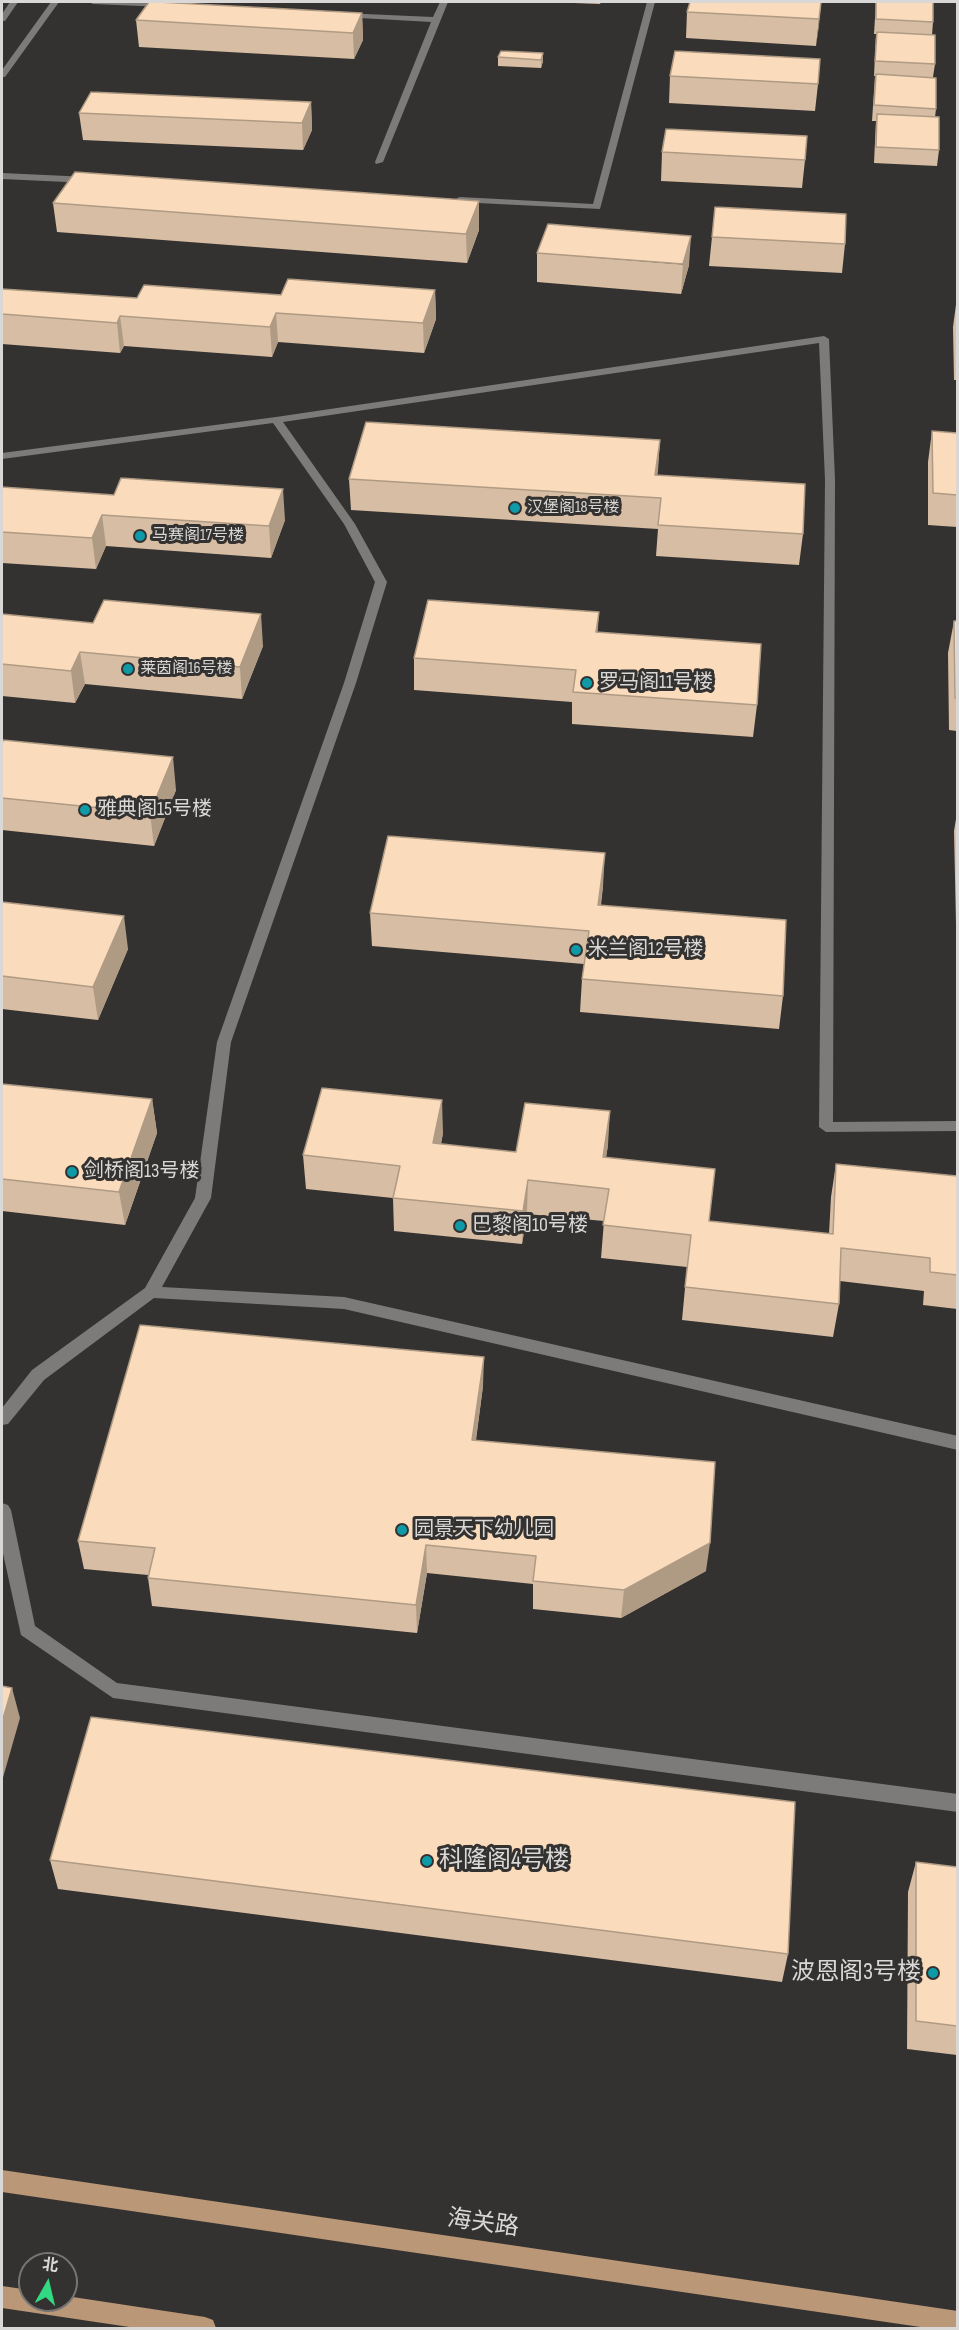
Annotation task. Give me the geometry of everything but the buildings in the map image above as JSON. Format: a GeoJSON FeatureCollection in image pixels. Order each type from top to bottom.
{"type":"FeatureCollection","features":[{"type":"Feature","properties":{"kind":"main road","name":"海关路"},"geometry":{"type":"LineString","coordinates":[[2,2181],[957,2322]]}},
{"type":"Feature","properties":{"kind":"main road"},"geometry":{"type":"LineString","coordinates":[[2,2297],[205,2328]]}},
{"type":"Feature","properties":{"kind":"street"},"geometry":{"type":"LineString","coordinates":[[2,19],[14,2]]}},
{"type":"Feature","properties":{"kind":"street"},"geometry":{"type":"LineString","coordinates":[[2,75],[55,2]]}},
{"type":"Feature","properties":{"kind":"street"},"geometry":{"type":"LineString","coordinates":[[93,2],[176,6]]}},
{"type":"Feature","properties":{"kind":"street"},"geometry":{"type":"LineString","coordinates":[[379,162],[444,2]]}},
{"type":"Feature","properties":{"kind":"street"},"geometry":{"type":"LineString","coordinates":[[454,200],[597,207],[651,2]]}},
{"type":"Feature","properties":{"kind":"street"},"geometry":{"type":"LineString","coordinates":[[330,14],[436,20]]}},
{"type":"Feature","properties":{"kind":"street"},"geometry":{"type":"LineString","coordinates":[[2,176],[97,181]]}},
{"type":"Feature","properties":{"kind":"street"},"geometry":{"type":"LineString","coordinates":[[2,456],[276,420],[824,339],[830,480],[826,1127],[957,1126]]}},
{"type":"Feature","properties":{"kind":"street"},"geometry":{"type":"LineString","coordinates":[[2,1419],[38,1375],[151,1292],[203,1198],[224,1042],[350,683],[381,582],[349,524],[276,420]]}},
{"type":"Feature","properties":{"kind":"street"},"geometry":{"type":"LineString","coordinates":[[151,1292],[344,1303],[957,1443]]}},
{"type":"Feature","properties":{"kind":"street"},"geometry":{"type":"LineString","coordinates":[[2,1395],[19,1398]]}},
{"type":"Feature","properties":{"kind":"street"},"geometry":{"type":"LineString","coordinates":[[2,1510],[27,1630],[113,1690],[957,1803]]}},
{"type":"Feature","properties":{"kind":"place","name":"汉堡阁18号楼"},"geometry":{"type":"Point","coordinates":[515,508]}},
{"type":"Feature","properties":{"kind":"place","name":"马赛阁17号楼"},"geometry":{"type":"Point","coordinates":[140,536]}},
{"type":"Feature","properties":{"kind":"place","name":"莱茵阁16号楼"},"geometry":{"type":"Point","coordinates":[128,669]}},
{"type":"Feature","properties":{"kind":"place","name":"罗马阁11号楼"},"geometry":{"type":"Point","coordinates":[587,683]}},
{"type":"Feature","properties":{"kind":"place","name":"雅典阁15号楼"},"geometry":{"type":"Point","coordinates":[85,810]}},
{"type":"Feature","properties":{"kind":"place","name":"米兰阁12号楼"},"geometry":{"type":"Point","coordinates":[576,950]}},
{"type":"Feature","properties":{"kind":"place","name":"剑桥阁13号楼"},"geometry":{"type":"Point","coordinates":[72,1172]}},
{"type":"Feature","properties":{"kind":"place","name":"巴黎阁10号楼"},"geometry":{"type":"Point","coordinates":[460,1226]}},
{"type":"Feature","properties":{"kind":"place","name":"园景天下幼儿园"},"geometry":{"type":"Point","coordinates":[402,1530]}},
{"type":"Feature","properties":{"kind":"place","name":"科隆阁4号楼"},"geometry":{"type":"Point","coordinates":[427,1861]}},
{"type":"Feature","properties":{"kind":"place","name":"波恩阁3号楼"},"geometry":{"type":"Point","coordinates":[933,1973]}}]}
